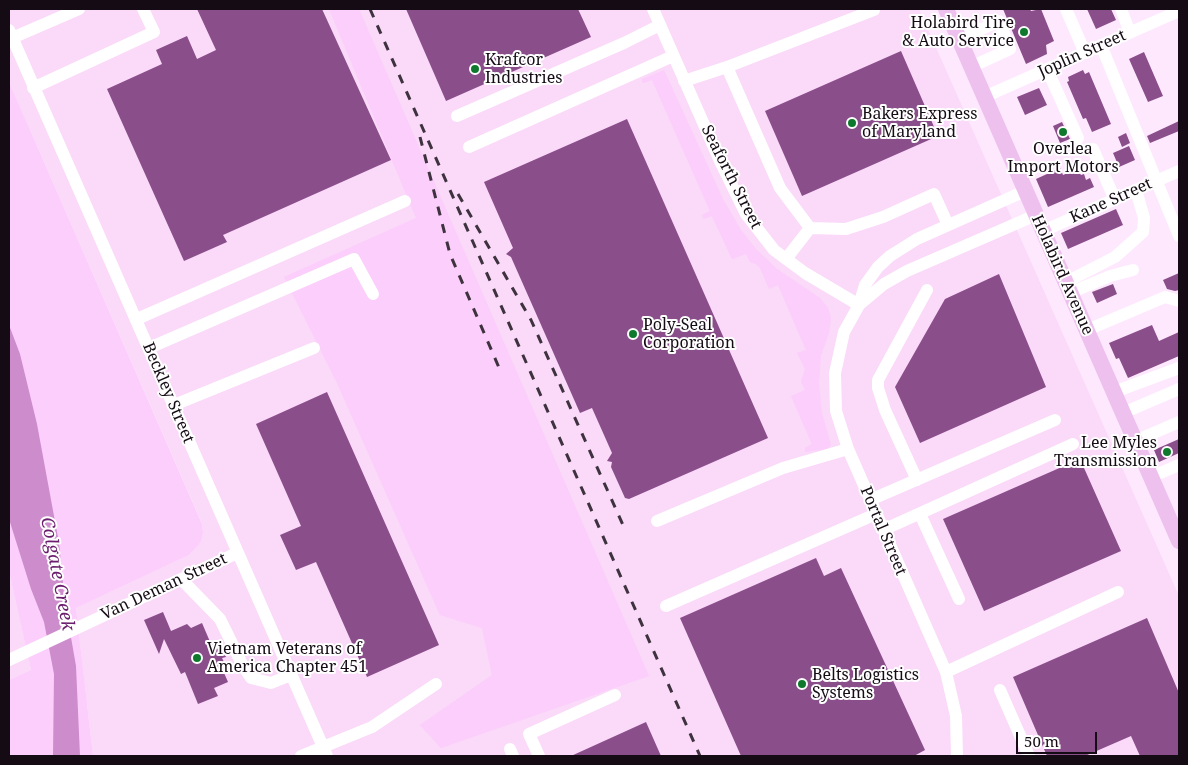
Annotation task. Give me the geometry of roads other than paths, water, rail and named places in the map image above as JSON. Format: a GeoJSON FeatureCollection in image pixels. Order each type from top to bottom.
{"type":"FeatureCollection","features":[{"type":"Feature","properties":{"kind":"main road","name":"Holabird Avenue"},"geometry":{"type":"LineString","coordinates":[[946,9],[1179,541]]}},
{"type":"Feature","properties":{"kind":"street"},"geometry":{"type":"LineString","coordinates":[[10,34],[79,9]]}},
{"type":"Feature","properties":{"kind":"street"},"geometry":{"type":"LineString","coordinates":[[33,88],[154,32],[143,9]]}},
{"type":"Feature","properties":{"kind":"street","name":"Seaforth Street"},"geometry":{"type":"LineString","coordinates":[[653,9],[684,81],[746,214],[764,240],[805,273],[859,305]]}},
{"type":"Feature","properties":{"kind":"street"},"geometry":{"type":"LineString","coordinates":[[1066,9],[1085,53]]}},
{"type":"Feature","properties":{"kind":"street"},"geometry":{"type":"LineString","coordinates":[[1121,9],[1130,33]]}},
{"type":"Feature","properties":{"kind":"street"},"geometry":{"type":"LineString","coordinates":[[684,81],[726,67],[874,10]]}},
{"type":"Feature","properties":{"kind":"street","name":"Joplin Street"},"geometry":{"type":"LineString","coordinates":[[984,97],[1179,11]]}},
{"type":"Feature","properties":{"kind":"street"},"geometry":{"type":"LineString","coordinates":[[959,39],[998,21],[1010,49],[971,67]]}},
{"type":"Feature","properties":{"kind":"street"},"geometry":{"type":"LineString","coordinates":[[457,116],[624,43],[660,25]]}},
{"type":"Feature","properties":{"kind":"street","name":"Beckley Street"},"geometry":{"type":"LineString","coordinates":[[10,34],[137,319],[325,752]]}},
{"type":"Feature","properties":{"kind":"street"},"geometry":{"type":"LineString","coordinates":[[1101,46],[1179,236]]}},
{"type":"Feature","properties":{"kind":"street"},"geometry":{"type":"LineString","coordinates":[[469,147],[673,56]]}},
{"type":"Feature","properties":{"kind":"street"},"geometry":{"type":"LineString","coordinates":[[726,67],[780,188],[810,228]]}},
{"type":"Feature","properties":{"kind":"street"},"geometry":{"type":"LineString","coordinates":[[1047,69],[1078,138]]}},
{"type":"Feature","properties":{"kind":"street"},"geometry":{"type":"LineString","coordinates":[[1093,149],[1115,200]]}},
{"type":"Feature","properties":{"kind":"street","name":"Kane Street"},"geometry":{"type":"LineString","coordinates":[[1043,231],[1179,171]]}},
{"type":"Feature","properties":{"kind":"street"},"geometry":{"type":"LineString","coordinates":[[1068,287],[1114,257],[1143,232],[1144,218],[1136,190]]}},
{"type":"Feature","properties":{"kind":"street","name":"Portal Street"},"geometry":{"type":"LineString","coordinates":[[957,756],[956,716],[946,672],[848,449],[836,411],[834,373],[844,332],[859,305],[865,285],[890,256],[917,238],[1026,191]]}},
{"type":"Feature","properties":{"kind":"street"},"geometry":{"type":"LineString","coordinates":[[810,228],[846,229],[883,217],[934,194],[948,226]]}},
{"type":"Feature","properties":{"kind":"street"},"geometry":{"type":"LineString","coordinates":[[137,319],[405,201]]}},
{"type":"Feature","properties":{"kind":"street","name":"Portal Street"},"geometry":{"type":"LineString","coordinates":[[859,305],[884,284],[907,271],[1036,215]]}},
{"type":"Feature","properties":{"kind":"street"},"geometry":{"type":"LineString","coordinates":[[786,259],[810,228]]}},
{"type":"Feature","properties":{"kind":"street"},"geometry":{"type":"LineString","coordinates":[[149,348],[354,259],[373,294]]}},
{"type":"Feature","properties":{"kind":"street"},"geometry":{"type":"LineString","coordinates":[[1068,287],[1133,270]]}},
{"type":"Feature","properties":{"kind":"street"},"geometry":{"type":"LineString","coordinates":[[917,480],[886,410],[878,388],[878,380],[927,290]]}},
{"type":"Feature","properties":{"kind":"street"},"geometry":{"type":"LineString","coordinates":[[1086,330],[1165,297],[1179,301]]}},
{"type":"Feature","properties":{"kind":"street"},"geometry":{"type":"LineString","coordinates":[[174,405],[314,348]]}},
{"type":"Feature","properties":{"kind":"street"},"geometry":{"type":"LineString","coordinates":[[1114,392],[1179,368]]}},
{"type":"Feature","properties":{"kind":"street"},"geometry":{"type":"LineString","coordinates":[[1123,413],[1179,389]]}},
{"type":"Feature","properties":{"kind":"street"},"geometry":{"type":"LineString","coordinates":[[870,500],[1055,420]]}},
{"type":"Feature","properties":{"kind":"street"},"geometry":{"type":"LineString","coordinates":[[1135,441],[1179,422]]}},
{"type":"Feature","properties":{"kind":"street"},"geometry":{"type":"LineString","coordinates":[[883,530],[1073,444]]}},
{"type":"Feature","properties":{"kind":"street"},"geometry":{"type":"LineString","coordinates":[[657,522],[783,468],[848,449]]}},
{"type":"Feature","properties":{"kind":"street"},"geometry":{"type":"LineString","coordinates":[[1151,477],[1179,465]]}},
{"type":"Feature","properties":{"kind":"street"},"geometry":{"type":"LineString","coordinates":[[666,606],[876,514]]}},
{"type":"Feature","properties":{"kind":"street"},"geometry":{"type":"LineString","coordinates":[[920,514],[959,599]]}},
{"type":"Feature","properties":{"kind":"street","name":"Van Deman Street"},"geometry":{"type":"LineString","coordinates":[[9,660],[77,626],[237,553]]}},
{"type":"Feature","properties":{"kind":"street"},"geometry":{"type":"LineString","coordinates":[[181,579],[220,619],[243,666],[251,678],[271,683],[291,675]]}},
{"type":"Feature","properties":{"kind":"street"},"geometry":{"type":"LineString","coordinates":[[946,672],[1118,592]]}},
{"type":"Feature","properties":{"kind":"street"},"geometry":{"type":"LineString","coordinates":[[300,756],[325,752],[372,727],[436,684]]}},
{"type":"Feature","properties":{"kind":"street"},"geometry":{"type":"LineString","coordinates":[[1000,690],[1029,756]]}},
{"type":"Feature","properties":{"kind":"street"},"geometry":{"type":"LineString","coordinates":[[539,756],[529,734],[615,695]]}},
{"type":"Feature","properties":{"kind":"water","name":"Colgate Creek"},"geometry":{"type":"Polygon","coordinates":[[[9,325],[20,354],[37,424],[59,543],[65,603],[76,666],[80,756],[53,756],[54,674],[44,622],[31,589],[9,519],[9,325]]]}},
{"type":"Feature","properties":{"kind":"railway"},"geometry":{"type":"LineString","coordinates":[[370,9],[700,756]]}},
{"type":"Feature","properties":{"kind":"railway"},"geometry":{"type":"LineString","coordinates":[[420,137],[450,254],[500,370]]}},
{"type":"Feature","properties":{"kind":"railway"},"geometry":{"type":"LineString","coordinates":[[458,194],[531,320],[623,525]]}},
{"type":"Feature","properties":{"kind":"place","name":"Holabird Tire & Auto Service"},"geometry":{"type":"Point","coordinates":[1024,32]}},
{"type":"Feature","properties":{"kind":"place","name":"Krafcor Industries"},"geometry":{"type":"Point","coordinates":[475,69]}},
{"type":"Feature","properties":{"kind":"place","name":"Bakers Express of Maryland"},"geometry":{"type":"Point","coordinates":[852,123]}},
{"type":"Feature","properties":{"kind":"place","name":"Overlea Import Motors"},"geometry":{"type":"Point","coordinates":[1063,132]}},
{"type":"Feature","properties":{"kind":"place","name":"Poly-Seal Corporation"},"geometry":{"type":"Point","coordinates":[633,334]}},
{"type":"Feature","properties":{"kind":"place","name":"Lee Myles Transmission"},"geometry":{"type":"Point","coordinates":[1167,452]}},
{"type":"Feature","properties":{"kind":"place","name":"Vietnam Veterans of America Chapter 451"},"geometry":{"type":"Point","coordinates":[197,658]}},
{"type":"Feature","properties":{"kind":"place","name":"Belts Logistics Systems"},"geometry":{"type":"Point","coordinates":[802,684]}}]}
